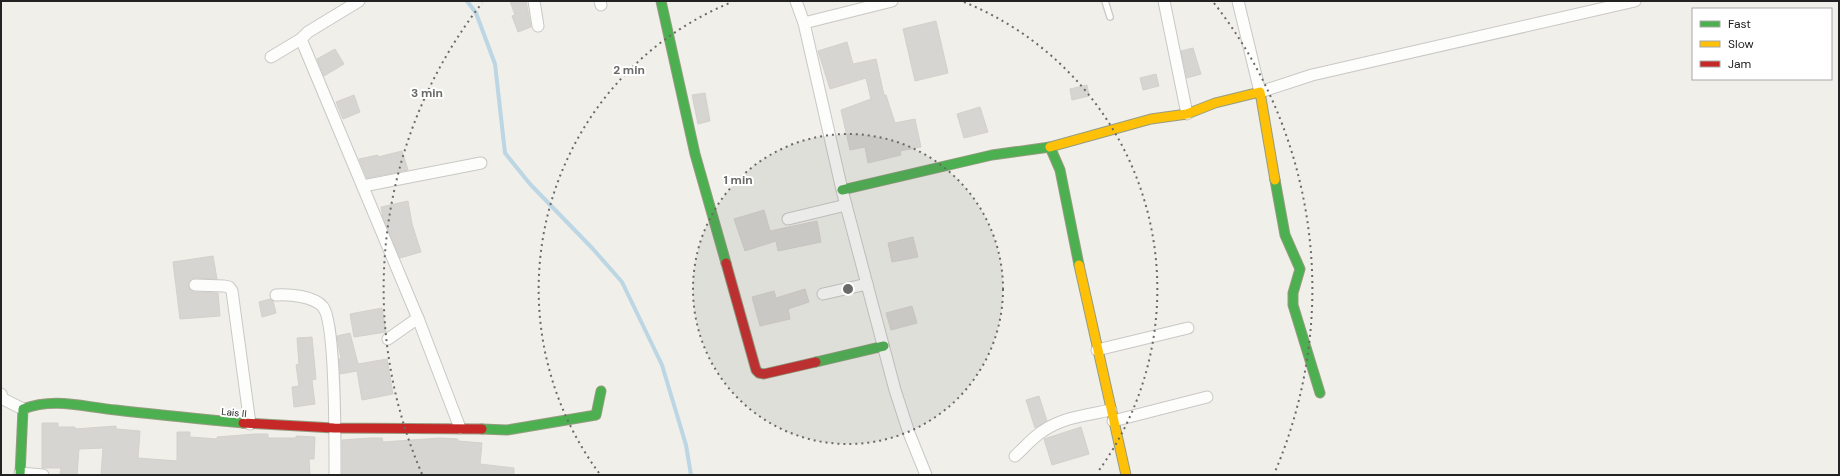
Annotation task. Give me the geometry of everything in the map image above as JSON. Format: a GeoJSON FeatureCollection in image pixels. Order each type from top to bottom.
{"type":"FeatureCollection","features":[{"type":"Feature","properties":{"kind":"street"},"geometry":{"type":"LineString","coordinates":[[271,57],[358,1]]}},
{"type":"Feature","properties":{"kind":"street"},"geometry":{"type":"LineString","coordinates":[[534,1],[538,26]]}},
{"type":"Feature","properties":{"kind":"street"},"geometry":{"type":"LineString","coordinates":[[661,1],[695,154],[756,370],[759,373],[764,374],[884,346]]}},
{"type":"Feature","properties":{"kind":"street"},"geometry":{"type":"LineString","coordinates":[[796,1],[804,23],[842,190],[884,346],[894,390],[926,475]]}},
{"type":"Feature","properties":{"kind":"street"},"geometry":{"type":"LineString","coordinates":[[804,23],[890,1]]}},
{"type":"Feature","properties":{"kind":"street"},"geometry":{"type":"LineString","coordinates":[[1164,1],[1187,114]]}},
{"type":"Feature","properties":{"kind":"street"},"geometry":{"type":"LineString","coordinates":[[1238,1],[1260,92],[1285,235],[1300,269],[1293,293],[1293,305],[1320,393]]}},
{"type":"Feature","properties":{"kind":"street"},"geometry":{"type":"LineString","coordinates":[[842,190],[992,155],[1050,147],[1151,119],[1187,114],[1214,103],[1260,92],[1320,73],[1635,1]]}},
{"type":"Feature","properties":{"kind":"street"},"geometry":{"type":"LineString","coordinates":[[301,39],[418,318],[460,428]]}},
{"type":"Feature","properties":{"kind":"street"},"geometry":{"type":"LineString","coordinates":[[1050,147],[1060,170],[1097,350],[1126,475]]}},
{"type":"Feature","properties":{"kind":"street"},"geometry":{"type":"LineString","coordinates":[[363,186],[481,163]]}},
{"type":"Feature","properties":{"kind":"street"},"geometry":{"type":"LineString","coordinates":[[788,219],[846,205]]}},
{"type":"Feature","properties":{"kind":"street"},"geometry":{"type":"LineString","coordinates":[[823,294],[867,284]]}},
{"type":"Feature","properties":{"kind":"street"},"geometry":{"type":"LineString","coordinates":[[195,285],[224,286],[229,287],[232,291],[250,424]]}},
{"type":"Feature","properties":{"kind":"street"},"geometry":{"type":"LineString","coordinates":[[276,295],[290,294],[303,298],[322,306],[326,314],[333,367],[335,475]]}},
{"type":"Feature","properties":{"kind":"street"},"geometry":{"type":"LineString","coordinates":[[388,339],[418,318]]}},
{"type":"Feature","properties":{"kind":"street"},"geometry":{"type":"LineString","coordinates":[[1097,350],[1188,328]]}},
{"type":"Feature","properties":{"kind":"street","name":"Lais II"},"geometry":{"type":"LineString","coordinates":[[23,410],[34,405],[54,402],[112,410],[250,424],[334,428],[460,428],[507,430],[596,415],[601,390]]}},
{"type":"Feature","properties":{"kind":"street"},"geometry":{"type":"LineString","coordinates":[[1,394],[3,399],[23,410],[20,474],[43,475]]}},
{"type":"Feature","properties":{"kind":"street"},"geometry":{"type":"LineString","coordinates":[[1015,456],[1042,432],[1056,423],[1070,418],[1112,415],[1207,397]]}},
{"type":"Feature","properties":{"kind":"lane"},"geometry":{"type":"LineString","coordinates":[[1105,1],[1110,18]]}},
{"type":"Feature","properties":{"kind":"building"},"geometry":{"type":"Polygon","coordinates":[[[510,1],[526,1],[531,27],[518,32],[512,16],[515,15],[510,1]]]}},
{"type":"Feature","properties":{"kind":"building"},"geometry":{"type":"Polygon","coordinates":[[[936,21],[948,73],[915,81],[903,29],[936,21]]]}},
{"type":"Feature","properties":{"kind":"building"},"geometry":{"type":"Polygon","coordinates":[[[847,42],[853,64],[876,59],[884,95],[886,95],[895,123],[915,119],[921,147],[900,151],[901,155],[868,163],[865,147],[850,150],[841,110],[871,99],[866,78],[830,89],[818,51],[847,42]]]}},
{"type":"Feature","properties":{"kind":"building"},"geometry":{"type":"Polygon","coordinates":[[[1193,48],[1201,74],[1187,78],[1181,51],[1193,48]]]}},
{"type":"Feature","properties":{"kind":"building"},"geometry":{"type":"Polygon","coordinates":[[[335,49],[344,64],[324,76],[317,59],[335,49]]]}},
{"type":"Feature","properties":{"kind":"building"},"geometry":{"type":"Polygon","coordinates":[[[1156,74],[1159,86],[1143,90],[1140,78],[1156,74]]]}},
{"type":"Feature","properties":{"kind":"building"},"geometry":{"type":"Polygon","coordinates":[[[1087,85],[1089,96],[1072,100],[1070,89],[1087,85]]]}},
{"type":"Feature","properties":{"kind":"building"},"geometry":{"type":"Polygon","coordinates":[[[705,93],[710,121],[698,124],[692,95],[705,93]]]}},
{"type":"Feature","properties":{"kind":"building"},"geometry":{"type":"Polygon","coordinates":[[[354,95],[360,112],[343,119],[336,102],[354,95]]]}},
{"type":"Feature","properties":{"kind":"building"},"geometry":{"type":"Polygon","coordinates":[[[980,107],[988,132],[964,138],[957,114],[980,107]]]}},
{"type":"Feature","properties":{"kind":"building"},"geometry":{"type":"Polygon","coordinates":[[[402,151],[408,170],[367,178],[359,159],[378,155],[378,157],[402,151]]]}},
{"type":"Feature","properties":{"kind":"building"},"geometry":{"type":"Polygon","coordinates":[[[408,201],[412,224],[421,252],[400,258],[383,218],[381,207],[408,201]]]}},
{"type":"Feature","properties":{"kind":"building"},"geometry":{"type":"Polygon","coordinates":[[[764,210],[770,231],[817,221],[821,242],[778,251],[776,241],[745,251],[734,219],[764,210]]]}},
{"type":"Feature","properties":{"kind":"building"},"geometry":{"type":"Polygon","coordinates":[[[913,237],[918,257],[892,262],[888,243],[913,237]]]}},
{"type":"Feature","properties":{"kind":"building"},"geometry":{"type":"Polygon","coordinates":[[[213,256],[217,279],[195,278],[189,281],[188,285],[191,291],[194,292],[218,293],[220,316],[180,319],[173,262],[213,256]]]}},
{"type":"Feature","properties":{"kind":"building"},"geometry":{"type":"Polygon","coordinates":[[[805,289],[809,302],[788,309],[790,319],[760,326],[752,297],[774,291],[776,298],[805,289]]]}},
{"type":"Feature","properties":{"kind":"building"},"geometry":{"type":"Polygon","coordinates":[[[270,299],[273,301],[276,313],[262,317],[259,302],[270,299]]]}},
{"type":"Feature","properties":{"kind":"building"},"geometry":{"type":"Polygon","coordinates":[[[912,306],[917,323],[891,330],[886,313],[912,306]]]}},
{"type":"Feature","properties":{"kind":"building"},"geometry":{"type":"Polygon","coordinates":[[[382,308],[386,332],[354,337],[350,314],[382,308]]]}},
{"type":"Feature","properties":{"kind":"building"},"geometry":{"type":"Polygon","coordinates":[[[350,333],[358,364],[387,359],[393,394],[362,400],[357,371],[340,374],[339,359],[341,359],[337,336],[350,333]]]}},
{"type":"Feature","properties":{"kind":"building"},"geometry":{"type":"Polygon","coordinates":[[[312,337],[316,379],[312,380],[315,404],[294,407],[292,387],[299,386],[296,365],[299,364],[297,338],[312,337]]]}},
{"type":"Feature","properties":{"kind":"building"},"geometry":{"type":"Polygon","coordinates":[[[1039,396],[1047,421],[1035,428],[1026,400],[1039,396]]]}},
{"type":"Feature","properties":{"kind":"building"},"geometry":{"type":"Polygon","coordinates":[[[42,423],[58,423],[58,427],[75,427],[75,429],[116,426],[116,429],[140,431],[138,458],[177,461],[177,432],[190,432],[190,437],[217,439],[217,437],[255,434],[268,434],[268,438],[296,438],[296,436],[315,437],[314,459],[309,459],[310,475],[101,475],[103,448],[79,449],[77,475],[60,474],[61,468],[42,468],[42,423]]]}},
{"type":"Feature","properties":{"kind":"building"},"geometry":{"type":"Polygon","coordinates":[[[1081,427],[1089,454],[1052,465],[1044,439],[1081,427]]]}},
{"type":"Feature","properties":{"kind":"building"},"geometry":{"type":"Polygon","coordinates":[[[382,438],[383,442],[440,438],[482,443],[480,464],[514,468],[514,475],[342,475],[342,440],[382,438]]]}},
{"type":"Feature","properties":{"kind":"waterway"},"geometry":{"type":"LineString","coordinates":[[467,1],[476,13],[495,64],[505,153],[530,184],[593,249],[622,282],[662,365],[686,445],[691,475]]}},
{"type":"Feature","properties":{"kind":"traffic: fast"},"geometry":{"type":"LineString","coordinates":[[661,1],[695,154],[726,263]]}},
{"type":"Feature","properties":{"kind":"traffic: fast"},"geometry":{"type":"LineString","coordinates":[[842,190],[992,155],[1050,147],[1060,170],[1079,265]]}},
{"type":"Feature","properties":{"kind":"traffic: fast"},"geometry":{"type":"LineString","coordinates":[[1275,180],[1285,235],[1300,269],[1293,293],[1293,305],[1320,393]]}},
{"type":"Feature","properties":{"kind":"traffic: fast"},"geometry":{"type":"LineString","coordinates":[[816,362],[884,346]]}},
{"type":"Feature","properties":{"kind":"traffic: fast"},"geometry":{"type":"LineString","coordinates":[[482,429],[507,430],[596,415],[601,391]]}},
{"type":"Feature","properties":{"kind":"traffic: fast"},"geometry":{"type":"LineString","coordinates":[[20,475],[23,409],[35,405],[58,403],[148,414],[243,423]]}},
{"type":"Feature","properties":{"kind":"traffic: slow"},"geometry":{"type":"LineString","coordinates":[[1050,147],[1151,119],[1187,114],[1215,103],[1260,92],[1275,180]]}},
{"type":"Feature","properties":{"kind":"traffic: slow"},"geometry":{"type":"LineString","coordinates":[[1079,265],[1126,475]]}},
{"type":"Feature","properties":{"kind":"traffic: jam"},"geometry":{"type":"LineString","coordinates":[[726,263],[756,370],[759,373],[764,374],[816,362]]}},
{"type":"Feature","properties":{"kind":"traffic: jam"},"geometry":{"type":"LineString","coordinates":[[243,423],[334,428],[482,429]]}}]}
